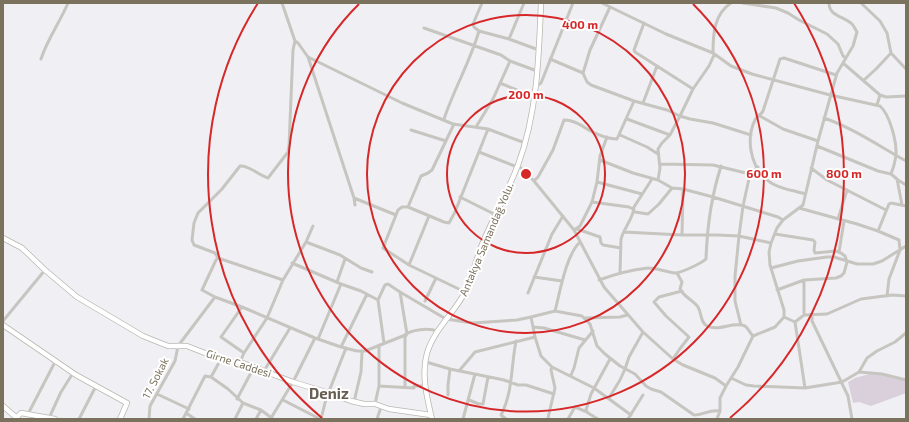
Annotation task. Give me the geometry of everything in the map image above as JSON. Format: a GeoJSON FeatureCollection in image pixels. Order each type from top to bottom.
{"type":"FeatureCollection","features":[{"type":"Feature","properties":{"kind":"street"},"geometry":{"type":"LineString","coordinates":[[41,60],[43,51],[68,3]]}},
{"type":"Feature","properties":{"kind":"street"},"geometry":{"type":"LineString","coordinates":[[282,3],[295,41],[308,57],[355,205]]}},
{"type":"Feature","properties":{"kind":"street"},"geometry":{"type":"LineString","coordinates":[[482,3],[473,24],[474,27],[479,31],[509,39],[539,50]]}},
{"type":"Feature","properties":{"kind":"street"},"geometry":{"type":"LineString","coordinates":[[509,39],[522,3]]}},
{"type":"Feature","properties":{"kind":"street","name":"Antakya Samandağ Yolu."},"geometry":{"type":"LineString","coordinates":[[431,417],[426,386],[425,369],[427,353],[434,336],[465,292],[481,249],[518,166],[525,143],[530,123],[537,71],[541,3]]}},
{"type":"Feature","properties":{"kind":"street"},"geometry":{"type":"LineString","coordinates":[[535,87],[541,83],[573,3]]}},
{"type":"Feature","properties":{"kind":"street"},"geometry":{"type":"LineString","coordinates":[[602,3],[666,34],[714,54],[731,66],[752,74],[877,105],[883,109],[894,137],[896,156],[891,174]]}},
{"type":"Feature","properties":{"kind":"street"},"geometry":{"type":"LineString","coordinates":[[658,180],[660,164],[658,154],[660,146],[670,135],[699,78],[709,66],[714,54],[713,34],[718,18],[724,9],[732,3]]}},
{"type":"Feature","properties":{"kind":"street"},"geometry":{"type":"LineString","coordinates":[[742,3],[776,8],[788,13],[827,34],[838,44],[843,56],[846,58]]}},
{"type":"Feature","properties":{"kind":"street"},"geometry":{"type":"LineString","coordinates":[[752,336],[763,333],[775,327],[784,317],[784,310],[771,268],[769,252],[771,243],[783,220],[802,205],[830,94],[836,76],[853,46],[857,32],[852,24],[833,13],[830,9],[829,3]]}},
{"type":"Feature","properties":{"kind":"street"},"geometry":{"type":"LineString","coordinates":[[861,3],[880,21],[887,32],[891,53],[906,69]]}},
{"type":"Feature","properties":{"kind":"street"},"geometry":{"type":"LineString","coordinates":[[583,73],[590,50],[610,7]]}},
{"type":"Feature","properties":{"kind":"street"},"geometry":{"type":"LineString","coordinates":[[644,23],[634,51],[693,89]]}},
{"type":"Feature","properties":{"kind":"street"},"geometry":{"type":"LineString","coordinates":[[424,28],[501,55],[510,61],[537,71]]}},
{"type":"Feature","properties":{"kind":"street"},"geometry":{"type":"LineString","coordinates":[[444,119],[451,97],[462,78],[479,31]]}},
{"type":"Feature","properties":{"kind":"street"},"geometry":{"type":"LineString","coordinates":[[283,280],[218,258],[216,253],[194,245],[192,240],[194,223],[198,213],[222,189],[240,166],[244,166],[261,176],[268,178],[288,152],[293,50],[295,41]]}},
{"type":"Feature","properties":{"kind":"street"},"geometry":{"type":"LineString","coordinates":[[864,80],[891,53]]}},
{"type":"Feature","properties":{"kind":"street"},"geometry":{"type":"LineString","coordinates":[[308,57],[402,103],[454,124],[488,130],[525,143]]}},
{"type":"Feature","properties":{"kind":"street"},"geometry":{"type":"LineString","coordinates":[[805,194],[772,183],[765,178],[752,156],[750,144],[754,122],[763,112],[779,59],[782,58],[836,76]]}},
{"type":"Feature","properties":{"kind":"street"},"geometry":{"type":"LineString","coordinates":[[550,59],[583,73],[589,84],[667,110],[680,116],[751,135]]}},
{"type":"Feature","properties":{"kind":"street"},"geometry":{"type":"LineString","coordinates":[[476,127],[493,99],[510,61]]}},
{"type":"Feature","properties":{"kind":"street"},"geometry":{"type":"LineString","coordinates":[[843,63],[880,94],[886,97],[906,96]]}},
{"type":"Feature","properties":{"kind":"street"},"geometry":{"type":"LineString","coordinates":[[643,103],[657,66]]}},
{"type":"Feature","properties":{"kind":"street"},"geometry":{"type":"LineString","coordinates":[[500,83],[534,97]]}},
{"type":"Feature","properties":{"kind":"street"},"geometry":{"type":"LineString","coordinates":[[877,105],[880,94]]}},
{"type":"Feature","properties":{"kind":"street"},"geometry":{"type":"LineString","coordinates":[[534,181],[538,177],[553,150],[564,120],[582,124],[586,129],[617,139],[634,100]]}},
{"type":"Feature","properties":{"kind":"street"},"geometry":{"type":"LineString","coordinates":[[760,116],[783,129],[818,141]]}},
{"type":"Feature","properties":{"kind":"street"},"geometry":{"type":"LineString","coordinates":[[627,118],[670,135]]}},
{"type":"Feature","properties":{"kind":"street"},"geometry":{"type":"LineString","coordinates":[[824,118],[849,128],[906,161]]}},
{"type":"Feature","properties":{"kind":"street"},"geometry":{"type":"LineString","coordinates":[[408,207],[421,176],[432,170],[454,124]]}},
{"type":"Feature","properties":{"kind":"street"},"geometry":{"type":"LineString","coordinates":[[411,130],[446,142]]}},
{"type":"Feature","properties":{"kind":"street"},"geometry":{"type":"LineString","coordinates":[[465,292],[409,265],[383,248],[396,214],[402,207],[408,207],[449,223],[469,179],[488,130]]}},
{"type":"Feature","properties":{"kind":"street"},"geometry":{"type":"LineString","coordinates":[[620,134],[658,154]]}},
{"type":"Feature","properties":{"kind":"street"},"geometry":{"type":"LineString","coordinates":[[575,230],[592,202],[600,160],[607,137]]}},
{"type":"Feature","properties":{"kind":"street"},"geometry":{"type":"LineString","coordinates":[[817,146],[891,174],[906,185]]}},
{"type":"Feature","properties":{"kind":"street"},"geometry":{"type":"LineString","coordinates":[[479,152],[518,166],[534,181],[575,230],[599,280],[627,315],[643,332],[673,359],[683,365],[715,378],[726,386]]}},
{"type":"Feature","properties":{"kind":"street"},"geometry":{"type":"LineString","coordinates":[[600,160],[633,173],[658,180],[672,188],[683,189],[713,197],[778,216],[783,220]]}},
{"type":"Feature","properties":{"kind":"street"},"geometry":{"type":"LineString","coordinates":[[660,164],[702,164],[721,166],[750,174]]}},
{"type":"Feature","properties":{"kind":"street"},"geometry":{"type":"LineString","coordinates":[[599,280],[620,273],[649,268],[677,273],[702,263],[706,259],[710,210],[721,166]]}},
{"type":"Feature","properties":{"kind":"street"},"geometry":{"type":"LineString","coordinates":[[741,325],[735,301],[735,276],[739,236],[743,206],[750,174],[758,167]]}},
{"type":"Feature","properties":{"kind":"street"},"geometry":{"type":"LineString","coordinates":[[811,168],[827,180],[886,210]]}},
{"type":"Feature","properties":{"kind":"street"},"geometry":{"type":"LineString","coordinates":[[620,273],[621,239],[642,194],[652,179]]}},
{"type":"Feature","properties":{"kind":"street"},"geometry":{"type":"LineString","coordinates":[[898,180],[902,205]]}},
{"type":"Feature","properties":{"kind":"street"},"geometry":{"type":"LineString","coordinates":[[597,182],[642,194]]}},
{"type":"Feature","properties":{"kind":"street"},"geometry":{"type":"LineString","coordinates":[[592,202],[629,207],[648,214],[659,204],[672,188]]}},
{"type":"Feature","properties":{"kind":"street"},"geometry":{"type":"LineString","coordinates":[[682,236],[683,189]]}},
{"type":"Feature","properties":{"kind":"street"},"geometry":{"type":"LineString","coordinates":[[838,219],[846,190]]}},
{"type":"Feature","properties":{"kind":"street"},"geometry":{"type":"LineString","coordinates":[[460,197],[496,215]]}},
{"type":"Feature","properties":{"kind":"street"},"geometry":{"type":"LineString","coordinates":[[354,198],[396,214]]}},
{"type":"Feature","properties":{"kind":"street"},"geometry":{"type":"LineString","coordinates":[[878,231],[889,204],[891,203],[906,206]]}},
{"type":"Feature","properties":{"kind":"street"},"geometry":{"type":"LineString","coordinates":[[799,208],[878,231],[897,239],[900,243],[900,250],[888,279],[887,296]]}},
{"type":"Feature","properties":{"kind":"street"},"geometry":{"type":"LineString","coordinates":[[409,265],[429,216]]}},
{"type":"Feature","properties":{"kind":"street"},"geometry":{"type":"LineString","coordinates":[[528,293],[552,234],[563,216]]}},
{"type":"Feature","properties":{"kind":"street"},"geometry":{"type":"LineString","coordinates":[[839,252],[844,221]]}},
{"type":"Feature","properties":{"kind":"street"},"geometry":{"type":"LineString","coordinates":[[240,362],[244,353],[267,318],[283,280],[306,242],[313,226]]}},
{"type":"Feature","properties":{"kind":"street"},"geometry":{"type":"LineString","coordinates":[[575,230],[600,237],[602,244],[621,248]]}},
{"type":"Feature","properties":{"kind":"street"},"geometry":{"type":"LineString","coordinates":[[624,232],[682,236],[739,236],[771,243]]}},
{"type":"Feature","properties":{"kind":"street"},"geometry":{"type":"LineString","coordinates":[[775,234],[813,240],[815,242],[815,253],[839,252],[845,256],[847,262],[844,273],[839,277],[804,280],[777,290]]}},
{"type":"Feature","properties":{"kind":"street","name":"Girne Caddesi"},"geometry":{"type":"LineString","coordinates":[[3,238],[22,248],[45,270],[77,296],[143,336],[168,346],[187,346],[228,362],[240,362],[293,382],[354,402],[375,404],[381,407],[431,417]]}},
{"type":"Feature","properties":{"kind":"street"},"geometry":{"type":"LineString","coordinates":[[306,242],[340,255],[361,268],[372,272]]}},
{"type":"Feature","properties":{"kind":"street"},"geometry":{"type":"LineString","coordinates":[[555,311],[562,281],[572,252],[580,242]]}},
{"type":"Feature","properties":{"kind":"street"},"geometry":{"type":"LineString","coordinates":[[771,268],[795,261],[826,257],[834,257],[847,262],[864,264],[876,263],[906,246]]}},
{"type":"Feature","properties":{"kind":"street"},"geometry":{"type":"LineString","coordinates":[[218,258],[202,290],[215,297],[290,328],[341,347],[362,352],[407,334],[426,329],[438,331]]}},
{"type":"Feature","properties":{"kind":"street"},"geometry":{"type":"LineString","coordinates":[[337,282],[345,259]]}},
{"type":"Feature","properties":{"kind":"street"},"geometry":{"type":"LineString","coordinates":[[292,263],[378,300]]}},
{"type":"Feature","properties":{"kind":"street"},"geometry":{"type":"LineString","coordinates":[[3,321],[45,270]]}},
{"type":"Feature","properties":{"kind":"street"},"geometry":{"type":"LineString","coordinates":[[677,273],[682,282],[680,289],[698,307],[701,313],[702,321],[706,326],[712,328],[741,325],[746,327],[752,336]]}},
{"type":"Feature","properties":{"kind":"street"},"geometry":{"type":"LineString","coordinates":[[534,276],[562,281]]}},
{"type":"Feature","properties":{"kind":"street"},"geometry":{"type":"LineString","coordinates":[[425,301],[436,278]]}},
{"type":"Feature","properties":{"kind":"street"},"geometry":{"type":"LineString","coordinates":[[804,280],[804,315]]}},
{"type":"Feature","properties":{"kind":"street"},"geometry":{"type":"LineString","coordinates":[[183,419],[205,376],[211,377],[228,389],[237,399],[261,410],[272,419],[317,339],[341,284]]}},
{"type":"Feature","properties":{"kind":"street"},"geometry":{"type":"LineString","coordinates":[[384,343],[378,300],[385,285],[388,284],[446,319],[473,323],[517,320],[555,311],[579,314],[586,318],[590,324],[597,346],[610,359],[635,374],[646,386],[661,392],[693,414],[699,415],[710,410],[720,411]]}},
{"type":"Feature","properties":{"kind":"street"},"geometry":{"type":"LineString","coordinates":[[673,359],[689,337],[666,316],[654,302],[659,297],[682,291]]}},
{"type":"Feature","properties":{"kind":"street"},"geometry":{"type":"LineString","coordinates":[[400,292],[407,334],[405,337],[405,387]]}},
{"type":"Feature","properties":{"kind":"street"},"geometry":{"type":"LineString","coordinates":[[341,347],[367,294]]}},
{"type":"Feature","properties":{"kind":"street"},"geometry":{"type":"LineString","coordinates":[[795,322],[804,315],[829,313],[861,299],[887,296],[906,296]]}},
{"type":"Feature","properties":{"kind":"street"},"geometry":{"type":"LineString","coordinates":[[178,346],[215,297]]}},
{"type":"Feature","properties":{"kind":"street"},"geometry":{"type":"LineString","coordinates":[[242,307],[221,337],[244,353]]}},
{"type":"Feature","properties":{"kind":"street"},"geometry":{"type":"LineString","coordinates":[[586,318],[620,317],[627,315]]}},
{"type":"Feature","properties":{"kind":"street"},"geometry":{"type":"LineString","coordinates":[[812,315],[812,321],[848,396],[852,419]]}},
{"type":"Feature","properties":{"kind":"street"},"geometry":{"type":"LineString","coordinates":[[532,317],[535,337],[541,356],[552,367],[594,388],[631,415]]}},
{"type":"Feature","properties":{"kind":"street"},"geometry":{"type":"LineString","coordinates":[[784,317],[795,322]]}},
{"type":"Feature","properties":{"kind":"street"},"geometry":{"type":"LineString","coordinates":[[795,322],[805,388]]}},
{"type":"Feature","properties":{"kind":"street"},"geometry":{"type":"LineString","coordinates":[[3,325],[72,373],[127,403],[120,419]]}},
{"type":"Feature","properties":{"kind":"street"},"geometry":{"type":"LineString","coordinates":[[534,327],[544,328],[585,340]]}},
{"type":"Feature","properties":{"kind":"street"},"geometry":{"type":"LineString","coordinates":[[264,370],[290,328]]}},
{"type":"Feature","properties":{"kind":"street"},"geometry":{"type":"LineString","coordinates":[[570,375],[575,364],[578,351],[593,331]]}},
{"type":"Feature","properties":{"kind":"street"},"geometry":{"type":"LineString","coordinates":[[609,398],[625,369],[628,357],[643,332]]}},
{"type":"Feature","properties":{"kind":"street"},"geometry":{"type":"LineString","coordinates":[[731,378],[746,385],[805,388],[842,382],[859,372],[867,358],[895,342],[906,333]]}},
{"type":"Feature","properties":{"kind":"street"},"geometry":{"type":"LineString","coordinates":[[717,419],[720,411],[720,398],[738,368],[752,336]]}},
{"type":"Feature","properties":{"kind":"street"},"geometry":{"type":"LineString","coordinates":[[459,371],[475,352],[535,337]]}},
{"type":"Feature","properties":{"kind":"street"},"geometry":{"type":"LineString","coordinates":[[506,419],[500,417],[512,384],[516,341]]}},
{"type":"Feature","properties":{"kind":"street"},"geometry":{"type":"LineString","coordinates":[[375,404],[379,386],[380,345]]}},
{"type":"Feature","properties":{"kind":"street","name":"17. Sokak"},"geometry":{"type":"LineString","coordinates":[[149,419],[150,406],[175,361],[178,346]]}},
{"type":"Feature","properties":{"kind":"street"},"geometry":{"type":"LineString","coordinates":[[283,400],[320,419],[346,348]]}},
{"type":"Feature","properties":{"kind":"street"},"geometry":{"type":"LineString","coordinates":[[354,402],[361,372],[362,352]]}},
{"type":"Feature","properties":{"kind":"street"},"geometry":{"type":"LineString","coordinates":[[211,377],[221,359]]}},
{"type":"Feature","properties":{"kind":"street"},"geometry":{"type":"LineString","coordinates":[[587,412],[590,397],[610,359]]}},
{"type":"Feature","properties":{"kind":"street"},"geometry":{"type":"LineString","coordinates":[[28,414],[55,362]]}},
{"type":"Feature","properties":{"kind":"street"},"geometry":{"type":"LineString","coordinates":[[426,362],[512,384],[526,385],[554,394]]}},
{"type":"Feature","properties":{"kind":"street"},"geometry":{"type":"LineString","coordinates":[[548,419],[555,388],[551,370],[552,367]]}},
{"type":"Feature","properties":{"kind":"street"},"geometry":{"type":"LineString","coordinates":[[237,399],[254,368]]}},
{"type":"Feature","properties":{"kind":"street"},"geometry":{"type":"LineString","coordinates":[[448,395],[450,369]]}},
{"type":"Feature","properties":{"kind":"street"},"geometry":{"type":"LineString","coordinates":[[859,372],[882,374],[906,380]]}},
{"type":"Feature","properties":{"kind":"street"},"geometry":{"type":"LineString","coordinates":[[50,418],[61,392],[72,373]]}},
{"type":"Feature","properties":{"kind":"street"},"geometry":{"type":"LineString","coordinates":[[463,419],[475,374]]}},
{"type":"Feature","properties":{"kind":"street"},"geometry":{"type":"LineString","coordinates":[[469,400],[483,404],[488,377]]}},
{"type":"Feature","properties":{"kind":"street"},"geometry":{"type":"LineString","coordinates":[[79,419],[96,386]]}},
{"type":"Feature","properties":{"kind":"street"},"geometry":{"type":"LineString","coordinates":[[379,386],[414,388],[414,386],[426,386]]}},
{"type":"Feature","properties":{"kind":"street"},"geometry":{"type":"LineString","coordinates":[[158,394],[189,409]]}},
{"type":"Feature","properties":{"kind":"street"},"geometry":{"type":"LineString","coordinates":[[628,419],[643,395]]}},
{"type":"Feature","properties":{"kind":"street"},"geometry":{"type":"LineString","coordinates":[[235,419],[243,403]]}},
{"type":"Feature","properties":{"kind":"street"},"geometry":{"type":"LineString","coordinates":[[3,406],[17,418],[21,413],[56,419]]}},
{"type":"Feature","properties":{"kind":"street"},"geometry":{"type":"LineString","coordinates":[[377,419],[381,407]]}},
{"type":"Feature","properties":{"kind":"street"},"geometry":{"type":"LineString","coordinates":[[568,419],[575,407],[598,419]]}},
{"type":"Feature","properties":{"kind":"street"},"geometry":{"type":"LineString","coordinates":[[256,419],[261,410]]}},
{"type":"Feature","properties":{"kind":"street"},"geometry":{"type":"LineString","coordinates":[[186,413],[196,419]]}},
{"type":"Feature","properties":{"kind":"shaded area"},"geometry":{"type":"Polygon","coordinates":[[[873,373],[906,381],[906,393],[871,406],[859,402],[853,403],[848,382],[855,378],[873,373]]]}},
{"type":"Feature","properties":{"kind":"district","name":"Deniz"},"geometry":{"type":"Point","coordinates":[329,393]}}]}
